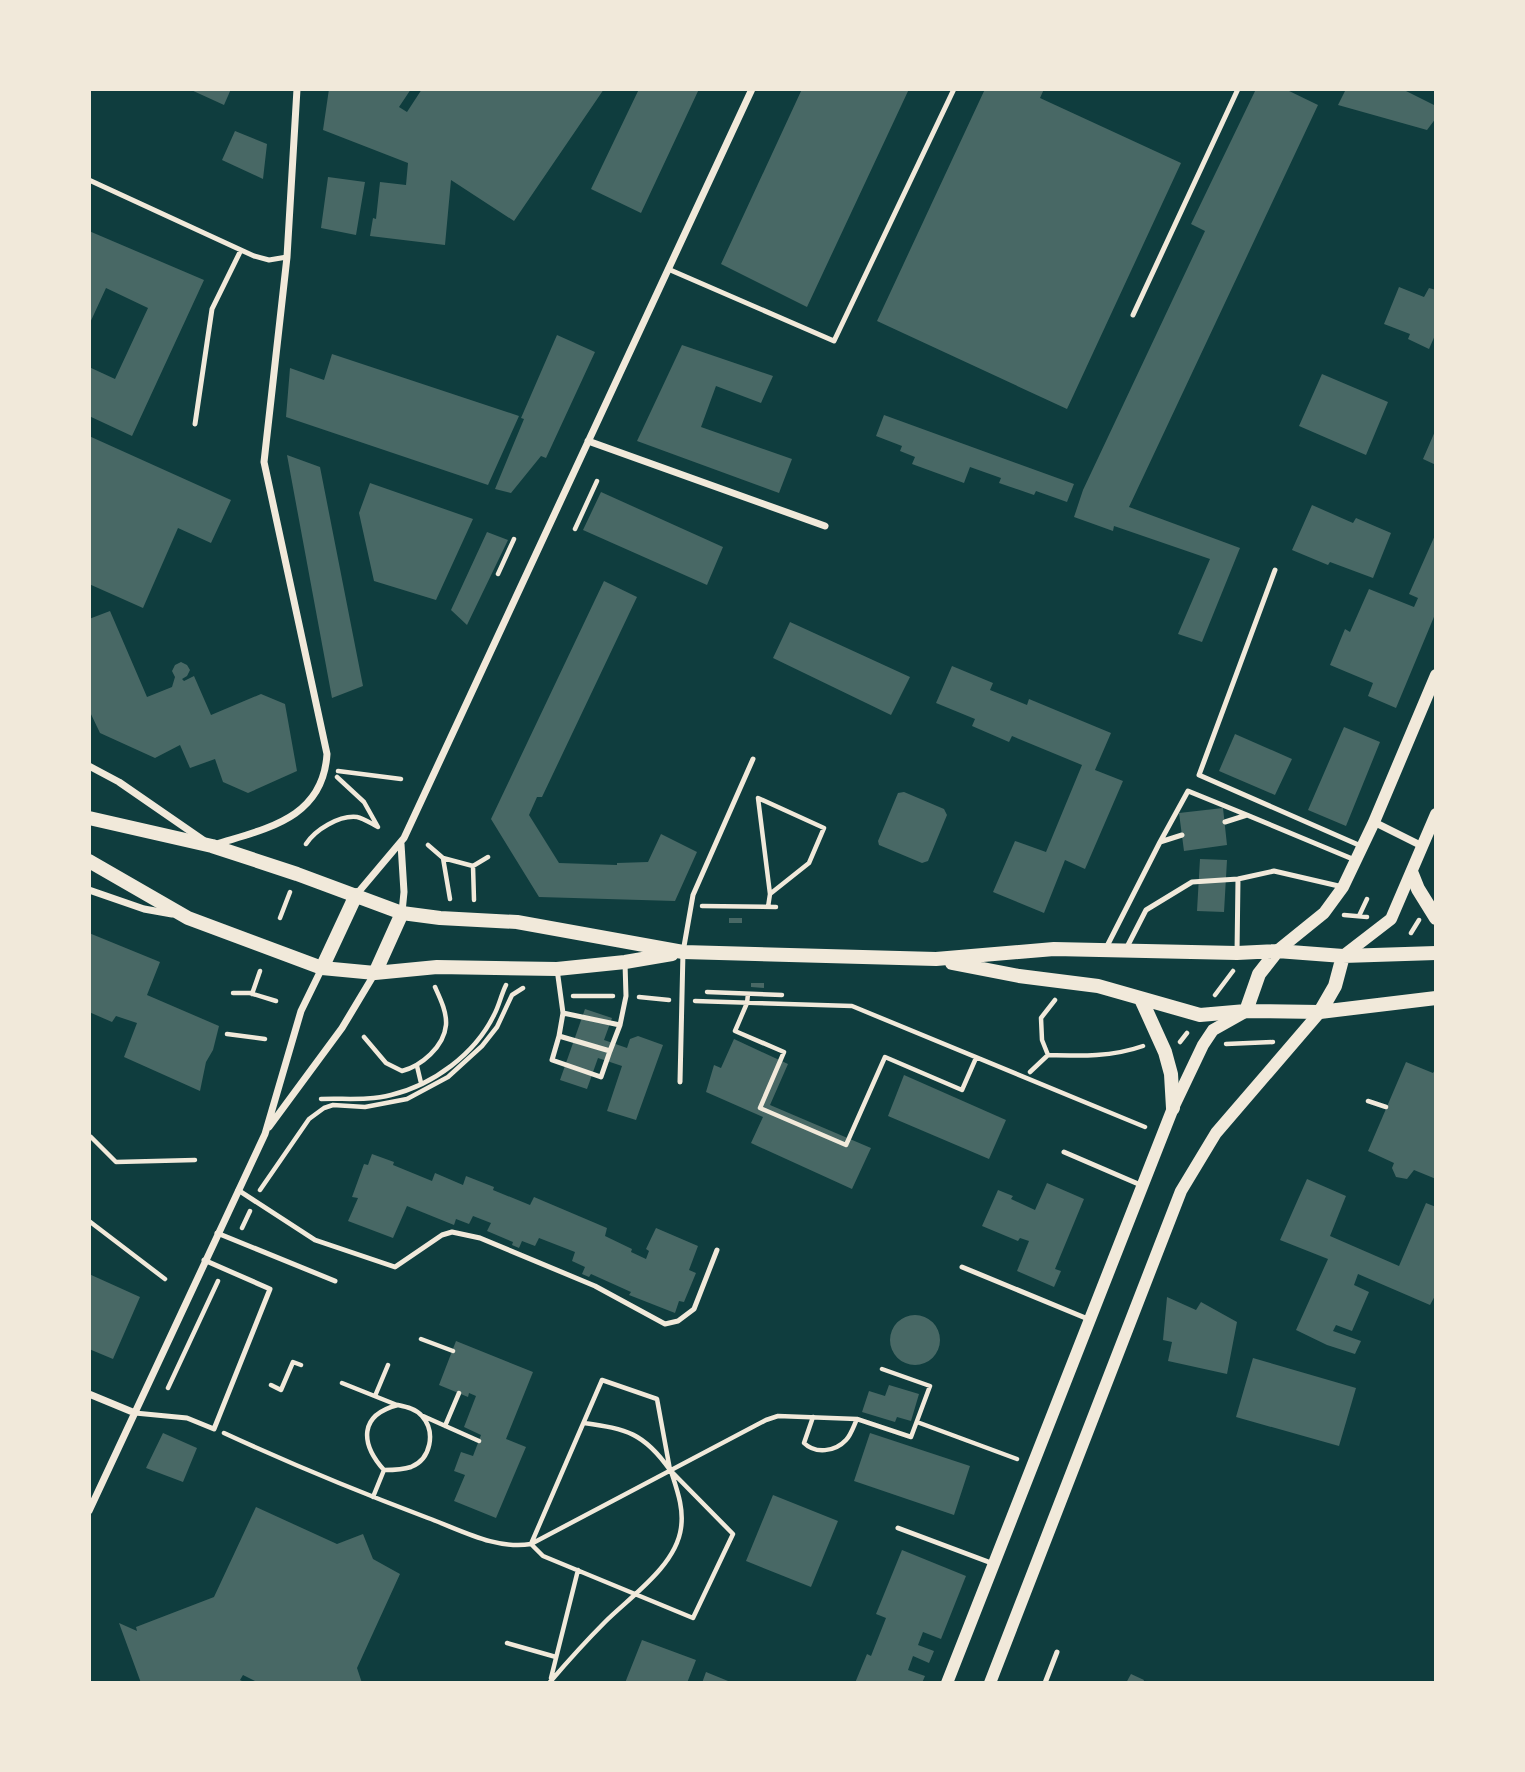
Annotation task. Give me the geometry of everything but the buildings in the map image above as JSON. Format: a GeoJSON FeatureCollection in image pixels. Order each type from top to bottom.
{"type":"FeatureCollection","features":[{"type":"Feature","properties":{"kind":"main road"},"geometry":{"type":"LineString","coordinates":[[89,818],[212,846],[402,913],[517,922],[683,953],[936,960],[1054,949],[1126,950],[1239,957],[1277,951],[1343,956],[1436,953]]}},
{"type":"Feature","properties":{"kind":"main road"},"geometry":{"type":"LineString","coordinates":[[89,861],[188,918],[322,968],[375,973],[437,967],[557,970],[683,953]]}},
{"type":"Feature","properties":{"kind":"main road"},"geometry":{"type":"LineString","coordinates":[[1412,874],[1436,918]]}},
{"type":"Feature","properties":{"kind":"main road"},"geometry":{"type":"LineString","coordinates":[[322,968],[356,895]]}},
{"type":"Feature","properties":{"kind":"main road"},"geometry":{"type":"LineString","coordinates":[[375,973],[402,913]]}},
{"type":"Feature","properties":{"kind":"main road"},"geometry":{"type":"LineString","coordinates":[[1246,1012],[1259,974],[1277,951]]}},
{"type":"Feature","properties":{"kind":"main road"},"geometry":{"type":"LineString","coordinates":[[1320,1012],[1335,986],[1343,956]]}},
{"type":"Feature","properties":{"kind":"main road"},"geometry":{"type":"LineString","coordinates":[[936,960],[1019,976],[1098,986],[1200,1015],[1320,1012],[1436,998]]}},
{"type":"Feature","properties":{"kind":"main road"},"geometry":{"type":"LineString","coordinates":[[1140,999],[1165,1052],[1171,1074],[1173,1108]]}},
{"type":"Feature","properties":{"kind":"street"},"geometry":{"type":"LineString","coordinates":[[89,766],[119,782],[212,846],[260,830],[296,814],[313,799],[326,770],[327,754],[264,462],[287,257],[298,89]]}},
{"type":"Feature","properties":{"kind":"street"},"geometry":{"type":"LineString","coordinates":[[356,895],[401,844],[752,89]]}},
{"type":"Feature","properties":{"kind":"street"},"geometry":{"type":"LineString","coordinates":[[588,441],[825,526]]}},
{"type":"Feature","properties":{"kind":"street"},"geometry":{"type":"LineString","coordinates":[[1277,951],[1324,913],[1343,887],[1374,822],[1436,676]]}},
{"type":"Feature","properties":{"kind":"street"},"geometry":{"type":"LineString","coordinates":[[1343,956],[1391,919],[1436,814]]}},
{"type":"Feature","properties":{"kind":"street"},"geometry":{"type":"LineString","coordinates":[[1374,822],[1422,846]]}},
{"type":"Feature","properties":{"kind":"street"},"geometry":{"type":"LineString","coordinates":[[401,844],[404,892],[402,913]]}},
{"type":"Feature","properties":{"kind":"street"},"geometry":{"type":"LineString","coordinates":[[89,890],[144,909],[188,918]]}},
{"type":"Feature","properties":{"kind":"street"},"geometry":{"type":"LineString","coordinates":[[89,1511],[265,1134],[301,1011],[322,968]]}},
{"type":"Feature","properties":{"kind":"street"},"geometry":{"type":"LineString","coordinates":[[265,1134],[342,1028],[375,973]]}},
{"type":"Feature","properties":{"kind":"street"},"geometry":{"type":"LineString","coordinates":[[947,1683],[1173,1108],[1213,1030],[1246,1012]]}},
{"type":"Feature","properties":{"kind":"street"},"geometry":{"type":"LineString","coordinates":[[990,1683],[1181,1191],[1216,1133],[1320,1012]]}},
{"type":"Feature","properties":{"kind":"street"},"geometry":{"type":"LineString","coordinates":[[89,1394],[135,1413]]}},
{"type":"Feature","properties":{"kind":"lane"},"geometry":{"type":"LineString","coordinates":[[668,269],[834,341],[954,89]]}},
{"type":"Feature","properties":{"kind":"lane"},"geometry":{"type":"LineString","coordinates":[[1133,315],[1238,89]]}},
{"type":"Feature","properties":{"kind":"lane"},"geometry":{"type":"LineString","coordinates":[[89,180],[241,250],[269,260],[287,257]]}},
{"type":"Feature","properties":{"kind":"lane"},"geometry":{"type":"LineString","coordinates":[[195,425],[212,309],[241,250]]}},
{"type":"Feature","properties":{"kind":"lane"},"geometry":{"type":"LineString","coordinates":[[1275,570],[1199,775],[1361,846]]}},
{"type":"Feature","properties":{"kind":"lane"},"geometry":{"type":"LineString","coordinates":[[680,1082],[683,953],[693,895],[753,760]]}},
{"type":"Feature","properties":{"kind":"lane"},"geometry":{"type":"LineString","coordinates":[[1105,950],[1188,790],[1355,860]]}},
{"type":"Feature","properties":{"kind":"lane"},"geometry":{"type":"LineString","coordinates":[[1225,822],[1247,814]]}},
{"type":"Feature","properties":{"kind":"lane"},"geometry":{"type":"LineString","coordinates":[[1160,842],[1182,835]]}},
{"type":"Feature","properties":{"kind":"lane"},"geometry":{"type":"LineString","coordinates":[[1126,950],[1146,910],[1192,882],[1238,879],[1274,871],[1343,887]]}},
{"type":"Feature","properties":{"kind":"lane"},"geometry":{"type":"LineString","coordinates":[[1238,879],[1239,957]]}},
{"type":"Feature","properties":{"kind":"lane"},"geometry":{"type":"LineString","coordinates":[[557,970],[563,1013],[552,1060],[601,1077],[620,1025],[626,996],[625,962]]}},
{"type":"Feature","properties":{"kind":"lane"},"geometry":{"type":"LineString","coordinates":[[563,1013],[620,1025]]}},
{"type":"Feature","properties":{"kind":"lane"},"geometry":{"type":"LineString","coordinates":[[559,1036],[610,1051]]}},
{"type":"Feature","properties":{"kind":"lane"},"geometry":{"type":"LineString","coordinates":[[1063,1152],[1143,1186]]}},
{"type":"Feature","properties":{"kind":"lane"},"geometry":{"type":"LineString","coordinates":[[238,1190],[256,1199],[315,1240],[395,1267],[442,1235],[452,1232],[480,1238],[595,1286],[665,1324],[678,1321],[694,1309],[717,1250]]}},
{"type":"Feature","properties":{"kind":"lane"},"geometry":{"type":"LineString","coordinates":[[217,1233],[335,1281]]}},
{"type":"Feature","properties":{"kind":"lane"},"geometry":{"type":"LineString","coordinates":[[135,1413],[187,1418],[214,1429],[270,1289],[204,1260]]}},
{"type":"Feature","properties":{"kind":"lane"},"geometry":{"type":"LineString","coordinates":[[962,1268],[1091,1320]]}},
{"type":"Feature","properties":{"kind":"lane"},"geometry":{"type":"LineString","coordinates":[[898,1528],[994,1564]]}},
{"type":"Feature","properties":{"kind":"lane"},"geometry":{"type":"LineString","coordinates":[[1045,1683],[1057,1652]]}},
{"type":"Feature","properties":{"kind":"path"},"geometry":{"type":"LineString","coordinates":[[575,529],[597,481]]}},
{"type":"Feature","properties":{"kind":"path"},"geometry":{"type":"LineString","coordinates":[[498,574],[514,539]]}},
{"type":"Feature","properties":{"kind":"path"},"geometry":{"type":"LineString","coordinates":[[306,844],[312,835],[336,821],[357,817],[378,827],[364,802],[337,774],[401,779]]}},
{"type":"Feature","properties":{"kind":"path"},"geometry":{"type":"LineString","coordinates":[[768,907],[770,894],[758,798],[824,828],[809,863],[770,894]]}},
{"type":"Feature","properties":{"kind":"path"},"geometry":{"type":"LineString","coordinates":[[428,845],[443,858],[473,866],[488,857]]}},
{"type":"Feature","properties":{"kind":"path"},"geometry":{"type":"LineString","coordinates":[[443,858],[450,899]]}},
{"type":"Feature","properties":{"kind":"path"},"geometry":{"type":"LineString","coordinates":[[473,866],[474,900]]}},
{"type":"Feature","properties":{"kind":"path"},"geometry":{"type":"LineString","coordinates":[[280,918],[290,892]]}},
{"type":"Feature","properties":{"kind":"path"},"geometry":{"type":"LineString","coordinates":[[1359,916],[1367,899]]}},
{"type":"Feature","properties":{"kind":"path"},"geometry":{"type":"LineString","coordinates":[[698,906],[776,907]]}},
{"type":"Feature","properties":{"kind":"path"},"geometry":{"type":"LineString","coordinates":[[1340,915],[1374,918]]}},
{"type":"Feature","properties":{"kind":"path"},"geometry":{"type":"LineString","coordinates":[[1411,933],[1416,922]]}},
{"type":"Feature","properties":{"kind":"path"},"geometry":{"type":"LineString","coordinates":[[1209,1004],[1239,957]]}},
{"type":"Feature","properties":{"kind":"path"},"geometry":{"type":"LineString","coordinates":[[252,994],[260,971]]}},
{"type":"Feature","properties":{"kind":"path"},"geometry":{"type":"LineString","coordinates":[[321,1099],[390,1096],[421,1083],[455,1063],[473,1046],[495,1013],[506,985]]}},
{"type":"Feature","properties":{"kind":"path"},"geometry":{"type":"LineString","coordinates":[[364,1037],[386,1063],[402,1071],[417,1066],[440,1041],[446,1026],[444,1010],[435,987]]}},
{"type":"Feature","properties":{"kind":"path"},"geometry":{"type":"LineString","coordinates":[[236,1241],[263,1184],[309,1119],[333,1105],[365,1107],[407,1098],[448,1077],[482,1046],[496,1027],[512,995],[519,989],[530,987]]}},
{"type":"Feature","properties":{"kind":"path"},"geometry":{"type":"LineString","coordinates":[[707,992],[782,995]]}},
{"type":"Feature","properties":{"kind":"path"},"geometry":{"type":"LineString","coordinates":[[233,993],[252,994],[276,1001]]}},
{"type":"Feature","properties":{"kind":"path"},"geometry":{"type":"LineString","coordinates":[[748,994],[735,1031],[784,1052],[760,1108],[846,1145],[884,1057],[962,1090],[976,1058]]}},
{"type":"Feature","properties":{"kind":"path"},"geometry":{"type":"LineString","coordinates":[[561,996],[626,996],[852,1006],[1145,1128]]}},
{"type":"Feature","properties":{"kind":"path"},"geometry":{"type":"LineString","coordinates":[[1048,1055],[1042,1040],[1041,1018],[1055,1000]]}},
{"type":"Feature","properties":{"kind":"path"},"geometry":{"type":"LineString","coordinates":[[227,1034],[265,1039]]}},
{"type":"Feature","properties":{"kind":"path"},"geometry":{"type":"LineString","coordinates":[[1222,1044],[1273,1042]]}},
{"type":"Feature","properties":{"kind":"path"},"geometry":{"type":"LineString","coordinates":[[1030,1072],[1048,1055],[1075,1057],[1121,1054],[1144,1045]]}},
{"type":"Feature","properties":{"kind":"path"},"geometry":{"type":"LineString","coordinates":[[417,1066],[421,1083]]}},
{"type":"Feature","properties":{"kind":"path"},"geometry":{"type":"LineString","coordinates":[[1368,1101],[1386,1107]]}},
{"type":"Feature","properties":{"kind":"path"},"geometry":{"type":"LineString","coordinates":[[90,1137],[116,1162],[195,1160]]}},
{"type":"Feature","properties":{"kind":"path"},"geometry":{"type":"LineString","coordinates":[[89,1221],[165,1279]]}},
{"type":"Feature","properties":{"kind":"path"},"geometry":{"type":"LineString","coordinates":[[168,1388],[223,1269]]}},
{"type":"Feature","properties":{"kind":"path"},"geometry":{"type":"LineString","coordinates":[[421,1339],[453,1352]]}},
{"type":"Feature","properties":{"kind":"path"},"geometry":{"type":"LineString","coordinates":[[271,1385],[281,1390],[293,1362],[301,1365]]}},
{"type":"Feature","properties":{"kind":"path"},"geometry":{"type":"LineString","coordinates":[[375,1396],[388,1365]]}},
{"type":"Feature","properties":{"kind":"path"},"geometry":{"type":"LineString","coordinates":[[214,1429],[373,1497],[491,1542],[517,1547],[531,1544],[778,1416],[858,1419],[911,1437],[930,1386],[882,1369]]}},
{"type":"Feature","properties":{"kind":"path"},"geometry":{"type":"LineString","coordinates":[[531,1544],[602,1380],[657,1399],[670,1470],[682,1507],[681,1530],[673,1553],[657,1573],[634,1593],[550,1682]]}},
{"type":"Feature","properties":{"kind":"path"},"geometry":{"type":"LineString","coordinates":[[342,1383],[411,1408],[479,1441]]}},
{"type":"Feature","properties":{"kind":"path"},"geometry":{"type":"LineString","coordinates":[[446,1426],[459,1393]]}},
{"type":"Feature","properties":{"kind":"path"},"geometry":{"type":"LineString","coordinates":[[398,1405],[384,1409],[372,1418],[366,1432],[367,1446],[384,1470],[400,1470],[414,1466],[425,1456],[430,1443],[429,1428],[422,1415]]}},
{"type":"Feature","properties":{"kind":"path"},"geometry":{"type":"LineString","coordinates":[[813,1417],[804,1443],[811,1450],[821,1452],[845,1442],[858,1419]]}},
{"type":"Feature","properties":{"kind":"path"},"geometry":{"type":"LineString","coordinates":[[917,1422],[1017,1459]]}},
{"type":"Feature","properties":{"kind":"path"},"geometry":{"type":"LineString","coordinates":[[531,1544],[543,1556],[693,1618],[733,1534],[641,1437],[626,1430],[583,1423]]}},
{"type":"Feature","properties":{"kind":"path"},"geometry":{"type":"LineString","coordinates":[[373,1497],[384,1470]]}},
{"type":"Feature","properties":{"kind":"path"},"geometry":{"type":"LineString","coordinates":[[550,1682],[578,1570]]}},
{"type":"Feature","properties":{"kind":"path"},"geometry":{"type":"LineString","coordinates":[[507,1643],[556,1657]]}}]}
